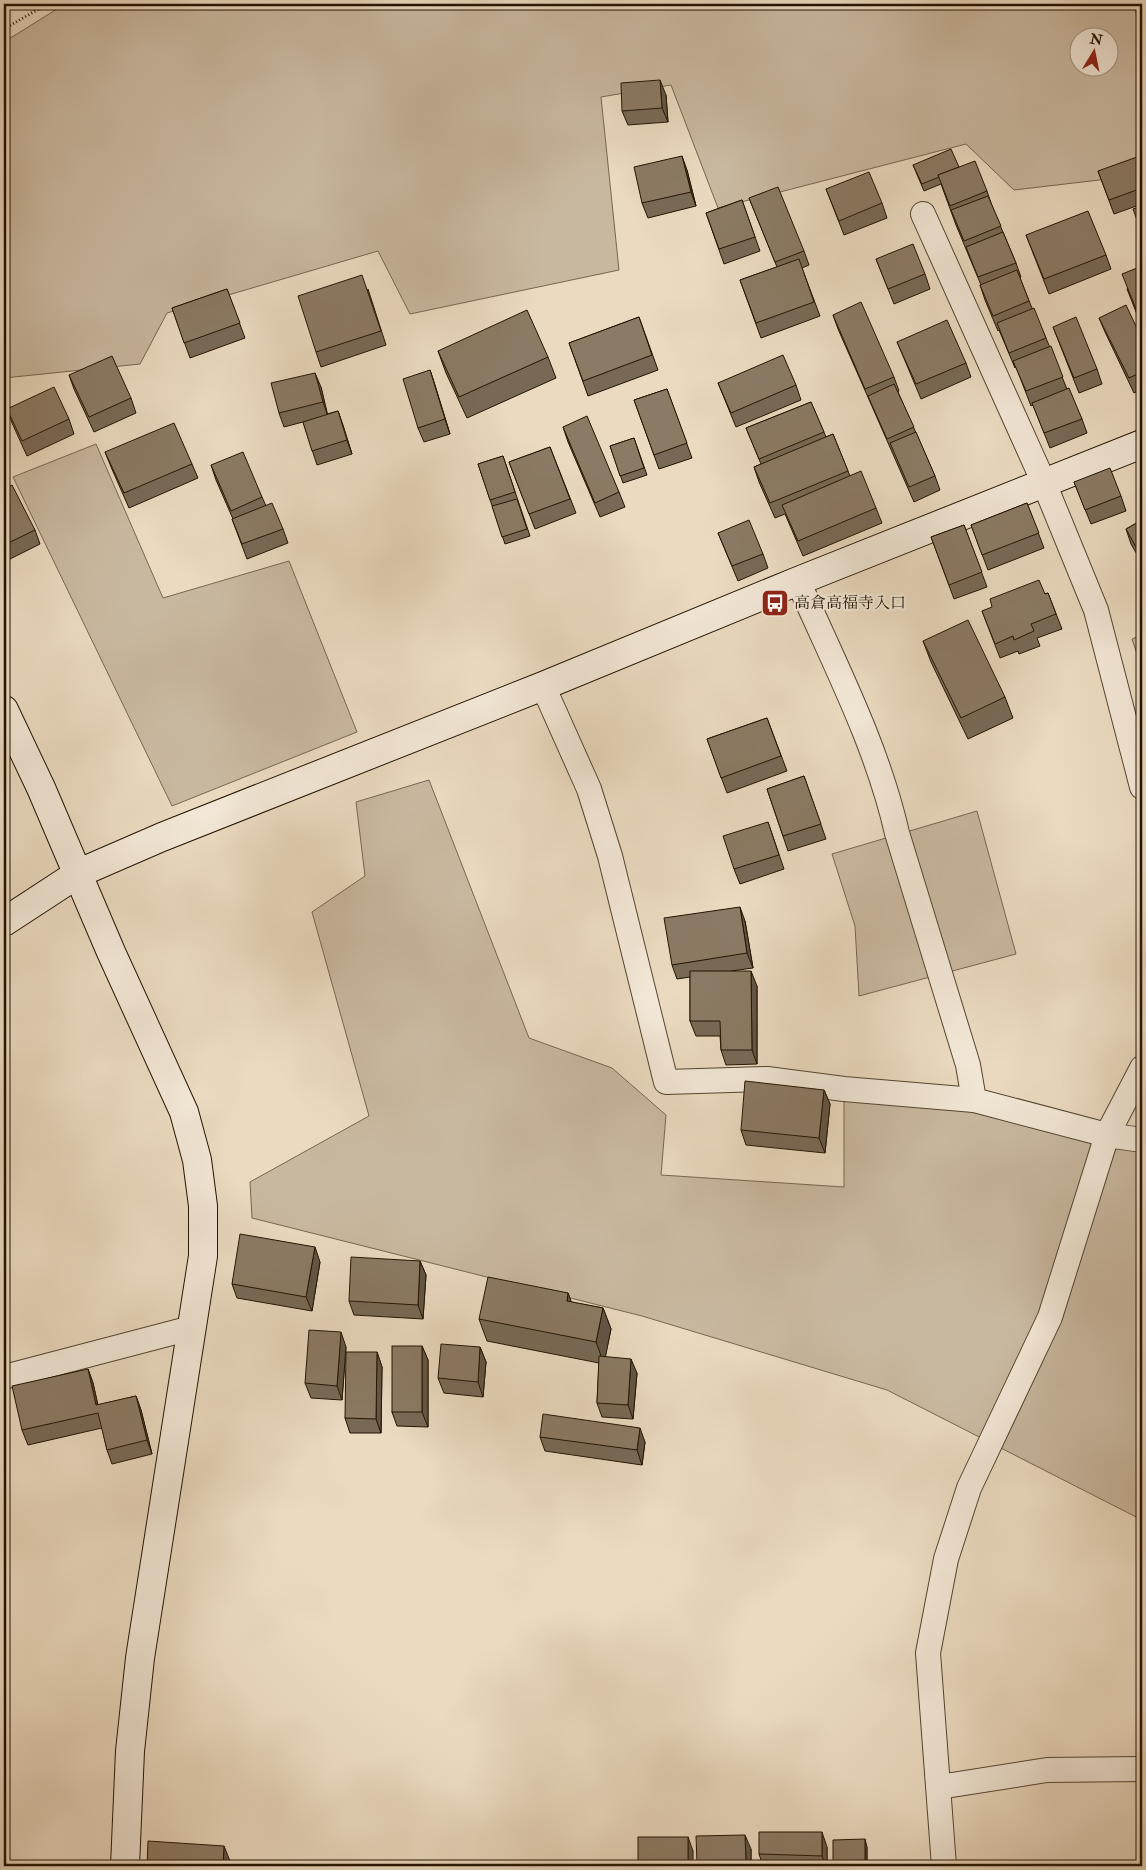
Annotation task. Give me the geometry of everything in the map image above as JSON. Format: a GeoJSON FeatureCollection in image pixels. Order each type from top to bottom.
{"type":"FeatureCollection","features":[{"type":"Feature","properties":{"kind":"street"},"geometry":{"type":"LineString","coordinates":[[923,214],[1044,483],[1096,610],[1142,786]]}},
{"type":"Feature","properties":{"kind":"street"},"geometry":{"type":"LineString","coordinates":[[4,922],[79,873],[171,833],[543,686],[798,581],[1142,444]]}},
{"type":"Feature","properties":{"kind":"street"},"geometry":{"type":"LineString","coordinates":[[798,581],[861,724],[889,798],[900,842],[968,1066],[974,1100]]}},
{"type":"Feature","properties":{"kind":"street"},"geometry":{"type":"LineString","coordinates":[[543,686],[589,789],[610,856],[666,1082],[767,1079],[844,1089],[974,1100],[1107,1135],[1142,1140]]}},
{"type":"Feature","properties":{"kind":"street"},"geometry":{"type":"LineString","coordinates":[[4,710],[79,873],[112,952],[184,1112],[197,1160],[203,1206],[203,1256],[140,1658],[130,1751],[124,1866]]}},
{"type":"Feature","properties":{"kind":"street"},"geometry":{"type":"LineString","coordinates":[[944,1866],[928,1652],[946,1559],[968,1488],[1050,1317],[1107,1135],[1142,1068]]}},
{"type":"Feature","properties":{"kind":"street"},"geometry":{"type":"LineString","coordinates":[[4,1377],[191,1328]]}},
{"type":"Feature","properties":{"kind":"street"},"geometry":{"type":"LineString","coordinates":[[939,1787],[1047,1770],[1142,1769]]}},
{"type":"Feature","properties":{"kind":"path"},"geometry":{"type":"LineString","coordinates":[[4,29],[47,4]]}},
{"type":"Feature","properties":{"kind":"shaded area"},"geometry":{"type":"Polygon","coordinates":[[[65,4],[1133,4],[1142,30],[1142,175],[1014,190],[966,144],[718,208],[671,85],[601,97],[619,270],[410,314],[378,251],[167,313],[140,364],[4,378],[4,42],[65,4]]]}},
{"type":"Feature","properties":{"kind":"shaded area"},"geometry":{"type":"Polygon","coordinates":[[[96,444],[163,598],[289,561],[357,732],[172,806],[13,477],[96,444]]]}},
{"type":"Feature","properties":{"kind":"shaded area"},"geometry":{"type":"Polygon","coordinates":[[[1142,635],[1142,669],[1132,639],[1142,635]]]}},
{"type":"Feature","properties":{"kind":"shaded area"},"geometry":{"type":"Polygon","coordinates":[[[429,780],[529,1038],[612,1068],[666,1115],[661,1175],[844,1187],[844,1089],[974,1100],[1142,1150],[1142,1520],[887,1390],[642,1316],[252,1218],[250,1182],[369,1116],[312,912],[365,876],[356,802],[429,780]]]}},
{"type":"Feature","properties":{"kind":"shaded area"},"geometry":{"type":"Polygon","coordinates":[[[977,811],[1016,954],[859,996],[855,926],[832,854],[977,811]]]}},
{"type":"Feature","properties":{"kind":"building"},"geometry":{"type":"Polygon","coordinates":[[[660,80],[662,108],[622,111],[621,83],[660,80]]]}},
{"type":"Feature","properties":{"kind":"building"},"geometry":{"type":"Polygon","coordinates":[[[951,149],[959,167],[922,184],[913,165],[951,149]]]}},
{"type":"Feature","properties":{"kind":"building"},"geometry":{"type":"Polygon","coordinates":[[[682,156],[691,192],[642,203],[634,167],[682,156]]]}},
{"type":"Feature","properties":{"kind":"building"},"geometry":{"type":"Polygon","coordinates":[[[1137,157],[1142,171],[1142,188],[1109,200],[1098,171],[1137,157]]]}},
{"type":"Feature","properties":{"kind":"building"},"geometry":{"type":"Polygon","coordinates":[[[975,161],[987,191],[950,206],[938,175],[975,161]]]}},
{"type":"Feature","properties":{"kind":"building"},"geometry":{"type":"Polygon","coordinates":[[[869,172],[882,203],[839,221],[826,189],[869,172]]]}},
{"type":"Feature","properties":{"kind":"building"},"geometry":{"type":"Polygon","coordinates":[[[778,187],[804,251],[775,262],[749,198],[778,187]]]}},
{"type":"Feature","properties":{"kind":"building"},"geometry":{"type":"Polygon","coordinates":[[[988,196],[1001,226],[964,241],[951,210],[988,196]]]}},
{"type":"Feature","properties":{"kind":"building"},"geometry":{"type":"Polygon","coordinates":[[[742,200],[755,237],[719,249],[706,213],[742,200]]]}},
{"type":"Feature","properties":{"kind":"building"},"geometry":{"type":"Polygon","coordinates":[[[1142,206],[1142,234],[1133,209],[1142,206]]]}},
{"type":"Feature","properties":{"kind":"building"},"geometry":{"type":"Polygon","coordinates":[[[1088,211],[1106,255],[1044,279],[1026,235],[1088,211]]]}},
{"type":"Feature","properties":{"kind":"building"},"geometry":{"type":"Polygon","coordinates":[[[1003,232],[1016,263],[978,277],[966,247],[1003,232]]]}},
{"type":"Feature","properties":{"kind":"building"},"geometry":{"type":"Polygon","coordinates":[[[913,244],[925,274],[888,289],[876,259],[913,244]]]}},
{"type":"Feature","properties":{"kind":"building"},"geometry":{"type":"Polygon","coordinates":[[[799,259],[814,302],[756,323],[740,280],[799,259]]]}},
{"type":"Feature","properties":{"kind":"building"},"geometry":{"type":"Polygon","coordinates":[[[1142,266],[1142,312],[1138,314],[1122,274],[1142,266]]]}},
{"type":"Feature","properties":{"kind":"building"},"geometry":{"type":"Polygon","coordinates":[[[1017,270],[1029,301],[993,316],[980,285],[1017,270]]]}},
{"type":"Feature","properties":{"kind":"building"},"geometry":{"type":"Polygon","coordinates":[[[362,275],[381,331],[316,352],[298,296],[362,275]]]}},
{"type":"Feature","properties":{"kind":"building"},"geometry":{"type":"Polygon","coordinates":[[[227,289],[240,323],[184,343],[172,308],[227,289]]]}},
{"type":"Feature","properties":{"kind":"building"},"geometry":{"type":"Polygon","coordinates":[[[861,302],[894,377],[865,389],[833,315],[861,302]]]}},
{"type":"Feature","properties":{"kind":"building"},"geometry":{"type":"Polygon","coordinates":[[[1126,305],[1142,339],[1142,372],[1129,378],[1099,318],[1126,305]]]}},
{"type":"Feature","properties":{"kind":"building"},"geometry":{"type":"Polygon","coordinates":[[[1034,308],[1046,338],[1009,353],[997,323],[1034,308]]]}},
{"type":"Feature","properties":{"kind":"building"},"geometry":{"type":"Polygon","coordinates":[[[527,310],[548,357],[459,397],[438,351],[527,310]]]}},
{"type":"Feature","properties":{"kind":"building"},"geometry":{"type":"Polygon","coordinates":[[[639,317],[652,355],[583,381],[569,343],[639,317]]]}},
{"type":"Feature","properties":{"kind":"building"},"geometry":{"type":"Polygon","coordinates":[[[1076,317],[1097,369],[1074,378],[1053,327],[1076,317]]]}},
{"type":"Feature","properties":{"kind":"building"},"geometry":{"type":"Polygon","coordinates":[[[947,320],[966,363],[916,384],[897,342],[947,320]]]}},
{"type":"Feature","properties":{"kind":"building"},"geometry":{"type":"Polygon","coordinates":[[[1051,346],[1063,377],[1026,391],[1013,361],[1051,346]]]}},
{"type":"Feature","properties":{"kind":"building"},"geometry":{"type":"Polygon","coordinates":[[[783,355],[796,385],[731,413],[718,383],[783,355]]]}},
{"type":"Feature","properties":{"kind":"building"},"geometry":{"type":"Polygon","coordinates":[[[112,356],[131,398],[89,417],[69,375],[112,356]]]}},
{"type":"Feature","properties":{"kind":"building"},"geometry":{"type":"Polygon","coordinates":[[[430,370],[445,419],[418,428],[403,379],[430,370]]]}},
{"type":"Feature","properties":{"kind":"building"},"geometry":{"type":"Polygon","coordinates":[[[315,373],[323,402],[279,413],[271,383],[315,373]]]}},
{"type":"Feature","properties":{"kind":"building"},"geometry":{"type":"Polygon","coordinates":[[[894,384],[914,427],[887,439],[868,396],[894,384]]]}},
{"type":"Feature","properties":{"kind":"building"},"geometry":{"type":"Polygon","coordinates":[[[54,387],[69,419],[22,441],[7,409],[54,387]]]}},
{"type":"Feature","properties":{"kind":"building"},"geometry":{"type":"Polygon","coordinates":[[[1069,388],[1082,419],[1044,433],[1032,403],[1069,388]]]}},
{"type":"Feature","properties":{"kind":"building"},"geometry":{"type":"Polygon","coordinates":[[[667,389],[687,443],[654,455],[634,400],[667,389]]]}},
{"type":"Feature","properties":{"kind":"building"},"geometry":{"type":"Polygon","coordinates":[[[811,402],[824,432],[759,459],[746,428],[811,402]]]}},
{"type":"Feature","properties":{"kind":"building"},"geometry":{"type":"Polygon","coordinates":[[[338,411],[347,440],[312,451],[303,422],[338,411]]]}},
{"type":"Feature","properties":{"kind":"building"},"geometry":{"type":"Polygon","coordinates":[[[587,416],[619,492],[595,503],[563,427],[587,416]]]}},
{"type":"Feature","properties":{"kind":"building"},"geometry":{"type":"Polygon","coordinates":[[[174,423],[192,464],[124,493],[105,452],[174,423]]]}},
{"type":"Feature","properties":{"kind":"building"},"geometry":{"type":"Polygon","coordinates":[[[916,432],[935,476],[909,487],[890,443],[916,432]]]}},
{"type":"Feature","properties":{"kind":"building"},"geometry":{"type":"Polygon","coordinates":[[[833,434],[848,471],[770,503],[754,467],[833,434]]]}},
{"type":"Feature","properties":{"kind":"building"},"geometry":{"type":"Polygon","coordinates":[[[634,438],[644,468],[620,476],[610,446],[634,438]]]}},
{"type":"Feature","properties":{"kind":"building"},"geometry":{"type":"Polygon","coordinates":[[[550,447],[570,499],[529,514],[509,462],[550,447]]]}},
{"type":"Feature","properties":{"kind":"building"},"geometry":{"type":"Polygon","coordinates":[[[243,452],[262,497],[231,511],[211,465],[243,452]]]}},
{"type":"Feature","properties":{"kind":"building"},"geometry":{"type":"Polygon","coordinates":[[[503,456],[515,492],[490,500],[478,464],[503,456]]]}},
{"type":"Feature","properties":{"kind":"building"},"geometry":{"type":"Polygon","coordinates":[[[1110,468],[1121,496],[1085,510],[1074,482],[1110,468]]]}},
{"type":"Feature","properties":{"kind":"building"},"geometry":{"type":"Polygon","coordinates":[[[861,471],[876,508],[798,541],[782,505],[861,471]]]}},
{"type":"Feature","properties":{"kind":"building"},"geometry":{"type":"Polygon","coordinates":[[[12,485],[35,530],[4,545],[4,489],[12,485]]]}},
{"type":"Feature","properties":{"kind":"building"},"geometry":{"type":"Polygon","coordinates":[[[517,499],[527,529],[502,537],[492,506],[517,499]]]}},
{"type":"Feature","properties":{"kind":"building"},"geometry":{"type":"Polygon","coordinates":[[[272,503],[283,529],[242,544],[232,519],[272,503]]]}},
{"type":"Feature","properties":{"kind":"building"},"geometry":{"type":"Polygon","coordinates":[[[1027,503],[1039,533],[982,555],[971,525],[1027,503]]]}},
{"type":"Feature","properties":{"kind":"building"},"geometry":{"type":"Polygon","coordinates":[[[749,520],[763,554],[732,566],[718,533],[749,520]]]}},
{"type":"Feature","properties":{"kind":"building"},"geometry":{"type":"Polygon","coordinates":[[[1142,520],[1142,558],[1126,529],[1142,520]]]}},
{"type":"Feature","properties":{"kind":"building"},"geometry":{"type":"Polygon","coordinates":[[[964,525],[982,572],[949,585],[931,537],[964,525]]]}},
{"type":"Feature","properties":{"kind":"building"},"geometry":{"type":"Polygon","coordinates":[[[1039,580],[1045,594],[1048,593],[1056,614],[1031,624],[1034,631],[1014,640],[1013,636],[995,644],[982,611],[992,607],[990,599],[1039,580]]]}},
{"type":"Feature","properties":{"kind":"building"},"geometry":{"type":"Polygon","coordinates":[[[968,620],[1005,697],[961,718],[923,641],[968,620]]]}},
{"type":"Feature","properties":{"kind":"building"},"geometry":{"type":"Polygon","coordinates":[[[767,718],[781,756],[721,778],[707,739],[767,718]]]}},
{"type":"Feature","properties":{"kind":"building"},"geometry":{"type":"Polygon","coordinates":[[[804,776],[821,824],[783,836],[767,789],[804,776]]]}},
{"type":"Feature","properties":{"kind":"building"},"geometry":{"type":"Polygon","coordinates":[[[768,822],[779,855],[734,869],[723,836],[768,822]]]}},
{"type":"Feature","properties":{"kind":"building"},"geometry":{"type":"Polygon","coordinates":[[[740,907],[747,953],[672,965],[664,918],[740,907]]]}},
{"type":"Feature","properties":{"kind":"building"},"geometry":{"type":"Polygon","coordinates":[[[690,971],[751,971],[752,1050],[721,1050],[720,1021],[690,1021],[690,971]]]}},
{"type":"Feature","properties":{"kind":"building"},"geometry":{"type":"Polygon","coordinates":[[[745,1081],[824,1090],[819,1138],[741,1130],[745,1081]]]}},
{"type":"Feature","properties":{"kind":"building"},"geometry":{"type":"Polygon","coordinates":[[[240,1234],[315,1247],[306,1297],[232,1284],[240,1234]]]}},
{"type":"Feature","properties":{"kind":"building"},"geometry":{"type":"Polygon","coordinates":[[[351,1257],[420,1261],[418,1305],[349,1301],[351,1257]]]}},
{"type":"Feature","properties":{"kind":"building"},"geometry":{"type":"Polygon","coordinates":[[[488,1277],[568,1293],[567,1301],[603,1308],[596,1342],[479,1319],[488,1277]]]}},
{"type":"Feature","properties":{"kind":"building"},"geometry":{"type":"Polygon","coordinates":[[[309,1330],[341,1332],[337,1386],[305,1383],[309,1330]]]}},
{"type":"Feature","properties":{"kind":"building"},"geometry":{"type":"Polygon","coordinates":[[[441,1344],[480,1347],[478,1382],[438,1378],[441,1344]]]}},
{"type":"Feature","properties":{"kind":"building"},"geometry":{"type":"Polygon","coordinates":[[[392,1346],[422,1346],[422,1412],[392,1412],[392,1346]]]}},
{"type":"Feature","properties":{"kind":"building"},"geometry":{"type":"Polygon","coordinates":[[[346,1352],[377,1352],[376,1419],[345,1418],[346,1352]]]}},
{"type":"Feature","properties":{"kind":"building"},"geometry":{"type":"Polygon","coordinates":[[[599,1356],[631,1359],[628,1405],[597,1403],[599,1356]]]}},
{"type":"Feature","properties":{"kind":"building"},"geometry":{"type":"Polygon","coordinates":[[[88,1369],[96,1405],[136,1396],[147,1440],[107,1450],[98,1413],[22,1430],[12,1386],[88,1369]]]}},
{"type":"Feature","properties":{"kind":"building"},"geometry":{"type":"Polygon","coordinates":[[[543,1414],[640,1428],[637,1450],[540,1437],[543,1414]]]}},
{"type":"Feature","properties":{"kind":"building"},"geometry":{"type":"Polygon","coordinates":[[[759,1832],[822,1832],[822,1856],[759,1854],[759,1832]]]}},
{"type":"Feature","properties":{"kind":"building"},"geometry":{"type":"Polygon","coordinates":[[[745,1835],[746,1861],[697,1863],[696,1836],[745,1835]]]}},
{"type":"Feature","properties":{"kind":"building"},"geometry":{"type":"Polygon","coordinates":[[[638,1837],[688,1837],[688,1866],[638,1866],[638,1837]]]}},
{"type":"Feature","properties":{"kind":"building"},"geometry":{"type":"Polygon","coordinates":[[[865,1839],[865,1861],[833,1861],[833,1840],[865,1839]]]}},
{"type":"Feature","properties":{"kind":"building"},"geometry":{"type":"Polygon","coordinates":[[[148,1841],[224,1846],[223,1866],[147,1866],[148,1841]]]}},
{"type":"Feature","properties":{"kind":"place","name":"高倉高福寺入口"},"geometry":{"type":"Point","coordinates":[775,603]}}]}
